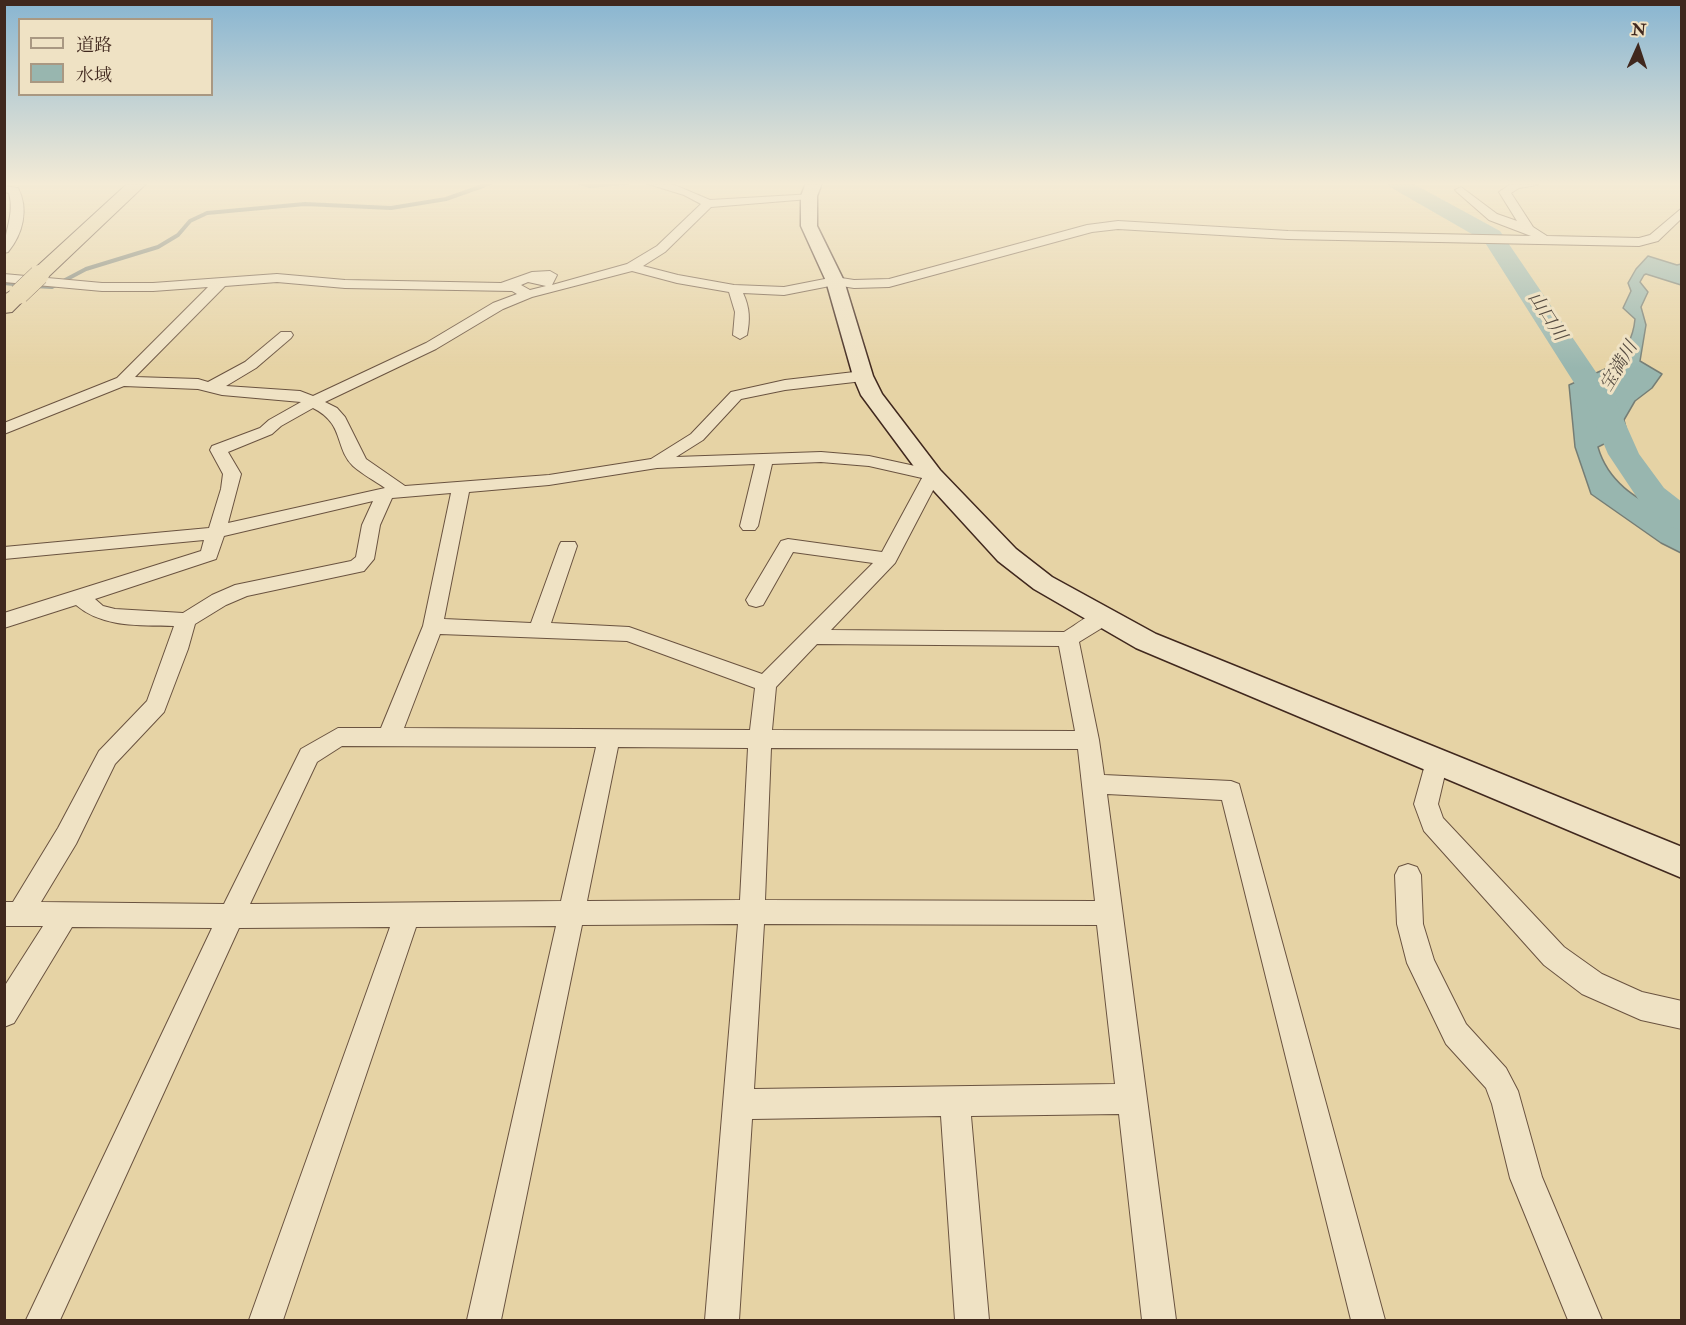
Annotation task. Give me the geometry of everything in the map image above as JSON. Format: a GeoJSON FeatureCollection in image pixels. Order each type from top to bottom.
{"type":"FeatureCollection","features":[{"type":"Feature","properties":{"kind":"highway"},"geometry":{"type":"LineString","coordinates":[[9,287],[52,245]]}},
{"type":"Feature","properties":{"kind":"highway"},"geometry":{"type":"LineString","coordinates":[[9,287],[39,275],[71,245]]}},
{"type":"Feature","properties":{"kind":"street"},"geometry":{"type":"LineString","coordinates":[[4,621],[209,555],[214,533],[232,483],[232,472],[219,450],[266,431],[275,423],[343,386],[431,346],[498,306],[528,294],[632,267],[665,245]]}},
{"type":"Feature","properties":{"kind":"street"},"geometry":{"type":"LineString","coordinates":[[818,245],[835,281],[863,376],[872,395],[932,475],[1007,555],[1043,583],[1103,618],[1200,665],[1682,863]]}},
{"type":"Feature","properties":{"kind":"street"},"geometry":{"type":"LineString","coordinates":[[632,267],[677,279],[734,290],[784,291],[835,281],[854,284],[890,283],[1029,245]]}},
{"type":"Feature","properties":{"kind":"street"},"geometry":{"type":"LineString","coordinates":[[9,287],[153,287],[278,278],[345,284],[506,287],[528,294]]}},
{"type":"Feature","properties":{"kind":"street"},"geometry":{"type":"LineString","coordinates":[[4,429],[122,381],[220,283]]}},
{"type":"Feature","properties":{"kind":"street"},"geometry":{"type":"LineString","coordinates":[[734,290],[743,310],[740,335]]}},
{"type":"Feature","properties":{"kind":"street"},"geometry":{"type":"LineString","coordinates":[[210,387],[244,371],[286,335]]}},
{"type":"Feature","properties":{"kind":"street"},"geometry":{"type":"LineString","coordinates":[[657,463],[698,437],[736,395],[785,385],[863,376]]}},
{"type":"Feature","properties":{"kind":"street"},"geometry":{"type":"LineString","coordinates":[[122,381],[198,384],[246,393],[300,396],[331,411],[339,420],[358,462],[393,492]]}},
{"type":"Feature","properties":{"kind":"street"},"geometry":{"type":"LineString","coordinates":[[4,553],[214,533],[244,524],[393,492],[549,480],[657,463],[821,457],[868,460],[932,475]]}},
{"type":"Feature","properties":{"kind":"street"},"geometry":{"type":"LineString","coordinates":[[749,526],[765,459]]}},
{"type":"Feature","properties":{"kind":"street"},"geometry":{"type":"LineString","coordinates":[[722,1320],[752,912],[760,738],[766,684],[888,559],[932,475]]}},
{"type":"Feature","properties":{"kind":"street"},"geometry":{"type":"LineString","coordinates":[[390,737],[433,626],[461,487]]}},
{"type":"Feature","properties":{"kind":"street"},"geometry":{"type":"LineString","coordinates":[[79,596],[96,611],[115,616],[186,620],[219,600],[242,590],[357,566],[365,559],[371,525],[393,492]]}},
{"type":"Feature","properties":{"kind":"street"},"geometry":{"type":"LineString","coordinates":[[756,600],[788,545],[888,559]]}},
{"type":"Feature","properties":{"kind":"street"},"geometry":{"type":"LineString","coordinates":[[538,631],[568,546]]}},
{"type":"Feature","properties":{"kind":"street"},"geometry":{"type":"LineString","coordinates":[[812,637],[1068,639],[1103,618]]}},
{"type":"Feature","properties":{"kind":"street"},"geometry":{"type":"LineString","coordinates":[[13,913],[67,836],[107,758],[156,706],[178,649],[186,620]]}},
{"type":"Feature","properties":{"kind":"street"},"geometry":{"type":"LineString","coordinates":[[433,626],[629,634],[766,684]]}},
{"type":"Feature","properties":{"kind":"street"},"geometry":{"type":"LineString","coordinates":[[1068,639],[1088,740],[1159,1320]]}},
{"type":"Feature","properties":{"kind":"street"},"geometry":{"type":"LineString","coordinates":[[43,1320],[231,916],[309,756],[338,737],[1088,740]]}},
{"type":"Feature","properties":{"kind":"street"},"geometry":{"type":"LineString","coordinates":[[484,1320],[609,738]]}},
{"type":"Feature","properties":{"kind":"street"},"geometry":{"type":"LineString","coordinates":[[1436,761],[1426,804],[1433,824],[1554,956],[1592,984],[1641,1006],[1682,1015]]}},
{"type":"Feature","properties":{"kind":"street"},"geometry":{"type":"LineString","coordinates":[[1093,783],[1231,791],[1368,1320]]}},
{"type":"Feature","properties":{"kind":"street"},"geometry":{"type":"LineString","coordinates":[[1408,875],[1410,924],[1421,963],[1456,1034],[1496,1078],[1507,1102],[1526,1178],[1585,1320]]}},
{"type":"Feature","properties":{"kind":"street"},"geometry":{"type":"LineString","coordinates":[[13,913],[231,916],[752,912],[1109,913]]}},
{"type":"Feature","properties":{"kind":"street"},"geometry":{"type":"LineString","coordinates":[[4,1013],[66,913]]}},
{"type":"Feature","properties":{"kind":"street"},"geometry":{"type":"LineString","coordinates":[[266,1320],[407,915]]}},
{"type":"Feature","properties":{"kind":"street"},"geometry":{"type":"LineString","coordinates":[[738,1104],[1132,1099]]}},
{"type":"Feature","properties":{"kind":"street"},"geometry":{"type":"LineString","coordinates":[[955,1102],[972,1320]]}},
{"type":"Feature","properties":{"kind":"water","name":"宝満川"},"geometry":{"type":"Polygon","coordinates":[[[1648,256],[1677,265],[1681,264],[1681,285],[1646,274],[1640,282],[1648,292],[1641,307],[1646,325],[1640,361],[1662,374],[1652,388],[1635,401],[1624,420],[1628,435],[1598,447],[1611,474],[1621,484],[1643,501],[1681,523],[1681,553],[1661,543],[1591,494],[1575,447],[1569,385],[1605,369],[1610,370],[1623,352],[1630,340],[1635,319],[1623,308],[1631,291],[1628,283],[1636,269],[1648,256]]]}},
{"type":"Feature","properties":{"kind":"waterway"},"geometry":{"type":"LineString","coordinates":[[34,286],[52,287],[86,269],[162,245]]}},
{"type":"Feature","properties":{"kind":"waterway","name":"山口川"},"geometry":{"type":"LineString","coordinates":[[1498,245],[1600,400],[1624,454],[1652,495],[1682,519]]}},
{"type":"Feature","properties":{"kind":"waterway"},"geometry":{"type":"LineString","coordinates":[[4,283],[23,285]]}}]}
